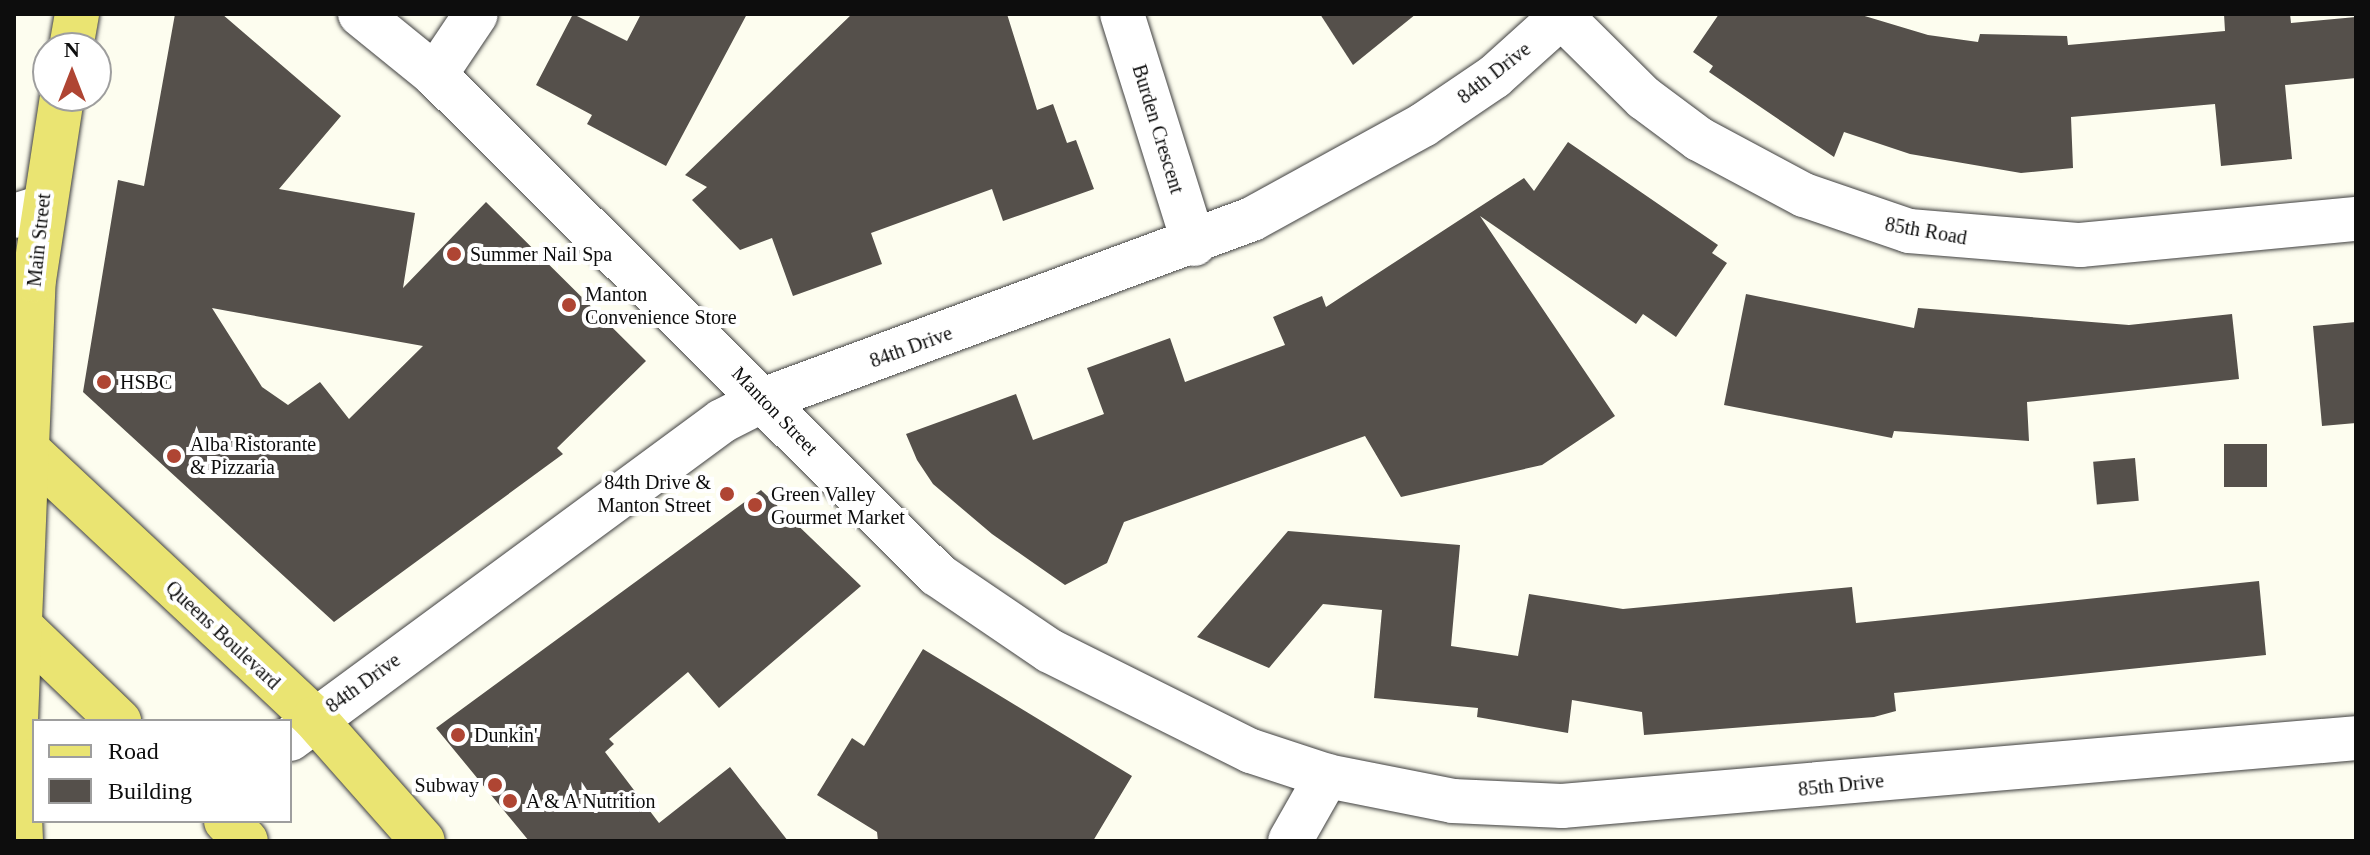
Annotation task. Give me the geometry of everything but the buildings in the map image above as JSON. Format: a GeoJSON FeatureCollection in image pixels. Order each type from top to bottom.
{"type":"FeatureCollection","features":[{"type":"Feature","properties":{"kind":"main road","name":"Main Street"},"geometry":{"type":"LineString","coordinates":[[21,841],[17,622],[28,212],[57,112]]}},
{"type":"Feature","properties":{"kind":"main road","name":"Queens Boulevard"},"geometry":{"type":"LineString","coordinates":[[20,444],[302,728],[423,841]]}},
{"type":"Feature","properties":{"kind":"main road"},"geometry":{"type":"LineString","coordinates":[[17,622],[117,719]]}},
{"type":"Feature","properties":{"kind":"main road"},"geometry":{"type":"LineString","coordinates":[[228,823],[246,841]]}},
{"type":"Feature","properties":{"kind":"street","name":"Manton Street"},"geometry":{"type":"LineString","coordinates":[[360,14],[435,75],[765,399],[900,541],[980,606],[1131,696],[1251,751],[1327,776]]}},
{"type":"Feature","properties":{"kind":"street"},"geometry":{"type":"LineString","coordinates":[[435,75],[476,14]]}},
{"type":"Feature","properties":{"kind":"street","name":"Burden Crescent"},"geometry":{"type":"LineString","coordinates":[[1122,14],[1194,244]]}},
{"type":"Feature","properties":{"kind":"street","name":"84th Drive"},"geometry":{"type":"LineString","coordinates":[[302,728],[689,443],[765,399],[1194,244],[1368,160],[1494,77],[1562,15]]}},
{"type":"Feature","properties":{"kind":"street","name":"85th Road"},"geometry":{"type":"LineString","coordinates":[[1562,15],[1644,98],[1699,139],[1804,195],[1909,231],[2080,245],[2356,219]]}},
{"type":"Feature","properties":{"kind":"street","name":"85th Drive"},"geometry":{"type":"LineString","coordinates":[[1327,776],[1453,801],[1623,805],[2356,738]]}},
{"type":"Feature","properties":{"kind":"street"},"geometry":{"type":"LineString","coordinates":[[1290,841],[1327,776]]}},
{"type":"Feature","properties":{"kind":"place","name":"Summer Nail Spa"},"geometry":{"type":"Point","coordinates":[454,254]}},
{"type":"Feature","properties":{"kind":"place","name":"Manton Convenience Store"},"geometry":{"type":"Point","coordinates":[569,305]}},
{"type":"Feature","properties":{"kind":"place","name":"HSBC"},"geometry":{"type":"Point","coordinates":[104,382]}},
{"type":"Feature","properties":{"kind":"place","name":"Alba Ristorante & Pizzaria"},"geometry":{"type":"Point","coordinates":[174,456]}},
{"type":"Feature","properties":{"kind":"place","name":"84th Drive & Manton Street"},"geometry":{"type":"Point","coordinates":[727,494]}},
{"type":"Feature","properties":{"kind":"place","name":"Green Valley Gourmet Market"},"geometry":{"type":"Point","coordinates":[755,505]}},
{"type":"Feature","properties":{"kind":"place","name":"Dunkin'"},"geometry":{"type":"Point","coordinates":[458,735]}},
{"type":"Feature","properties":{"kind":"place","name":"Subway"},"geometry":{"type":"Point","coordinates":[495,785]}},
{"type":"Feature","properties":{"kind":"place","name":"A & A Nutrition"},"geometry":{"type":"Point","coordinates":[510,801]}}]}
